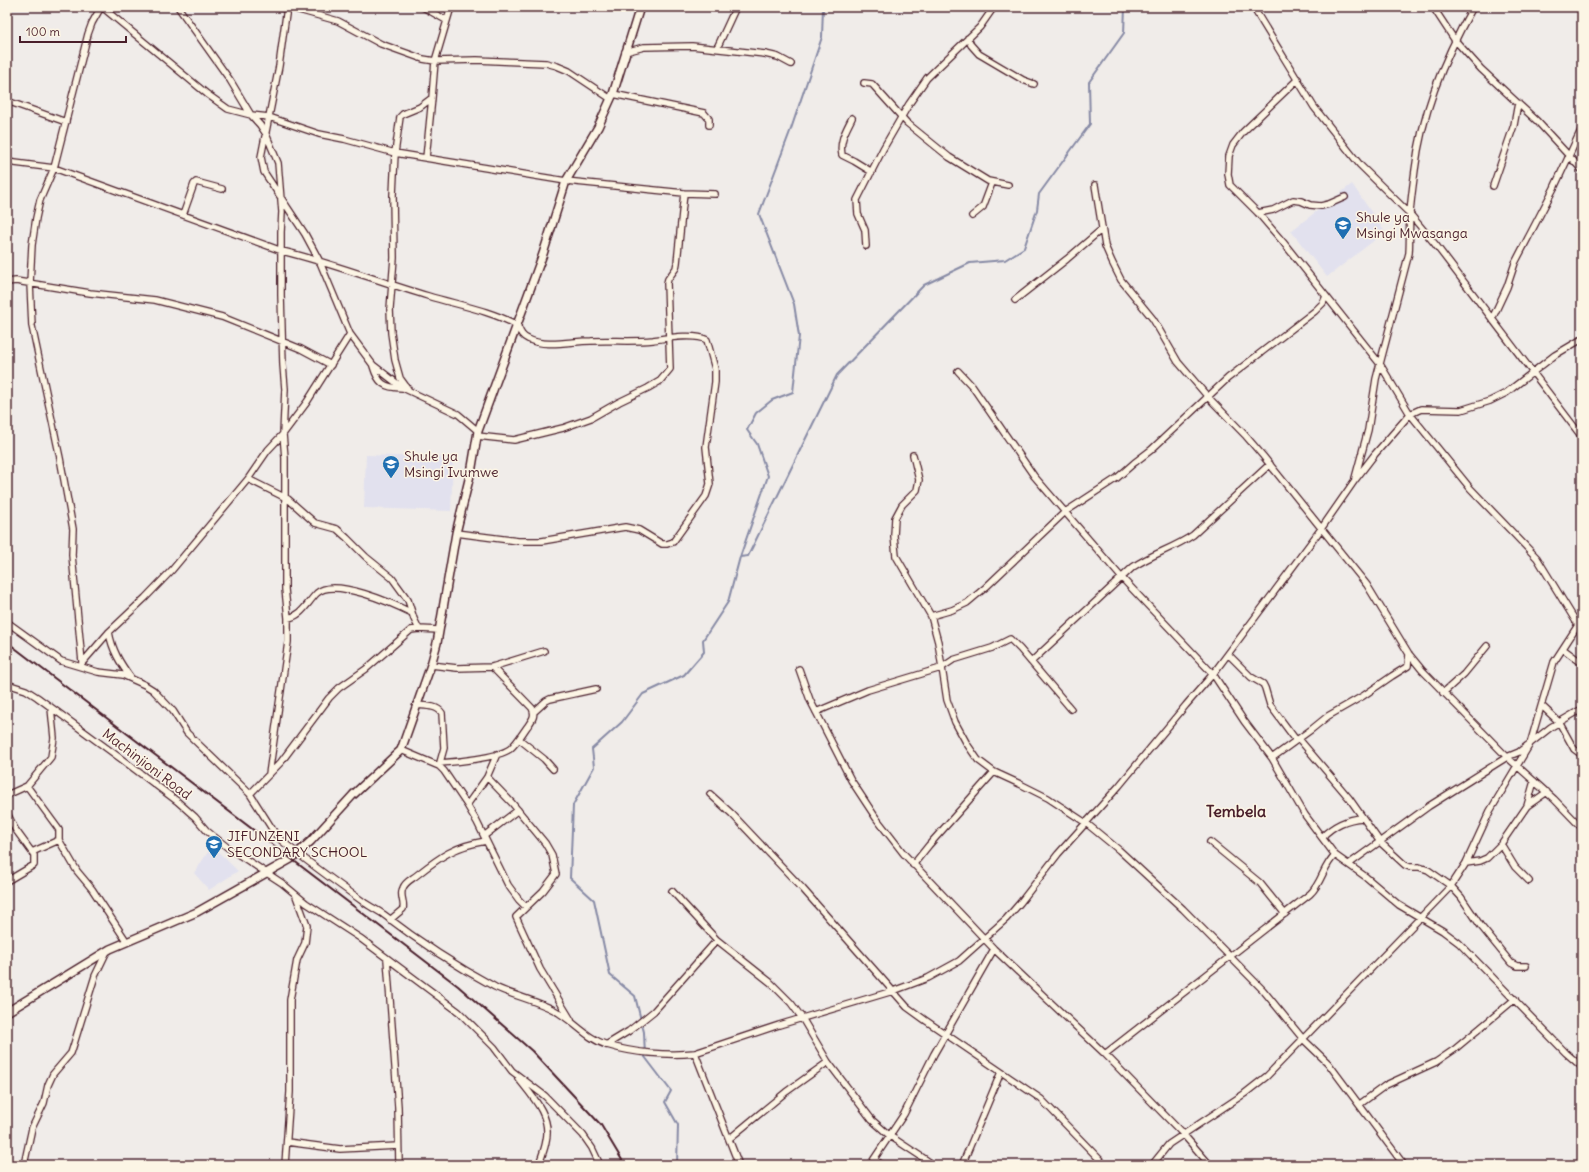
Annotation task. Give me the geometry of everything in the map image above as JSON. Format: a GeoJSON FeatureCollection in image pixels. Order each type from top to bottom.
{"type":"FeatureCollection","features":[{"type":"Feature","properties":{"kind":"street"},"geometry":{"type":"LineString","coordinates":[[81,664],[72,555],[73,529],[59,451],[32,326],[30,283],[32,245],[40,200],[54,168],[88,34],[92,23],[102,7],[207,94],[228,109],[251,115],[269,117],[319,134],[395,153],[566,181],[684,193],[715,194]]}},
{"type":"Feature","properties":{"kind":"street"},"geometry":{"type":"LineString","coordinates":[[178,7],[230,80],[251,115],[266,134],[278,163],[282,198],[282,342],[285,389],[283,434],[285,603],[288,618],[288,642],[269,774]]}},
{"type":"Feature","properties":{"kind":"street"},"geometry":{"type":"LineString","coordinates":[[277,7],[287,8],[338,21],[381,44],[412,56],[435,61],[477,60],[546,63],[557,66],[569,71],[612,96],[704,113],[709,119],[709,125]]}},
{"type":"Feature","properties":{"kind":"street"},"geometry":{"type":"LineString","coordinates":[[423,7],[446,20]]}},
{"type":"Feature","properties":{"kind":"street"},"geometry":{"type":"LineString","coordinates":[[426,158],[435,61],[451,7]]}},
{"type":"Feature","properties":{"kind":"street"},"geometry":{"type":"LineString","coordinates":[[7,1012],[107,951],[197,912],[298,854],[353,795],[401,750],[431,665],[439,630],[456,533],[472,467],[478,433],[496,378],[543,254],[566,181],[595,132],[612,96],[640,7]]}},
{"type":"Feature","properties":{"kind":"street"},"geometry":{"type":"LineString","coordinates":[[717,48],[736,7]]}},
{"type":"Feature","properties":{"kind":"street"},"geometry":{"type":"LineString","coordinates":[[866,246],[865,230],[858,214],[857,200],[888,138],[927,78],[980,26],[994,7]]}},
{"type":"Feature","properties":{"kind":"street"},"geometry":{"type":"LineString","coordinates":[[1253,7],[1314,107],[1347,150],[1372,178],[1410,214],[1492,319],[1531,373],[1582,437]]}},
{"type":"Feature","properties":{"kind":"street"},"geometry":{"type":"LineString","coordinates":[[1433,7],[1454,39],[1481,69],[1554,138],[1569,157],[1582,170]]}},
{"type":"Feature","properties":{"kind":"street"},"geometry":{"type":"LineString","coordinates":[[1355,480],[1368,430],[1376,379],[1409,253],[1411,236],[1410,214],[1418,148],[1436,81],[1454,39],[1473,7]]}},
{"type":"Feature","properties":{"kind":"street"},"geometry":{"type":"LineString","coordinates":[[287,8],[279,66],[261,157],[261,163],[267,179],[297,220],[319,260],[350,334],[373,365],[403,388],[458,414],[478,433],[514,440],[563,428],[591,418],[648,388],[666,375],[670,369],[668,338],[669,316],[666,288],[668,279],[676,268],[677,263],[684,193]]}},
{"type":"Feature","properties":{"kind":"street"},"geometry":{"type":"LineString","coordinates":[[968,38],[979,54],[1023,80],[1034,84]]}},
{"type":"Feature","properties":{"kind":"street"},"geometry":{"type":"LineString","coordinates":[[625,52],[639,48],[692,46],[717,48],[753,54],[765,54],[778,57],[791,64]]}},
{"type":"Feature","properties":{"kind":"street"},"geometry":{"type":"LineString","coordinates":[[1298,79],[1243,132],[1233,145],[1229,156],[1228,174],[1230,185],[1258,213],[1380,364],[1410,414],[1470,488],[1537,558],[1578,625]]}},
{"type":"Feature","properties":{"kind":"street"},"geometry":{"type":"LineString","coordinates":[[864,83],[872,84],[907,123],[949,157],[979,177],[992,183],[1008,184]]}},
{"type":"Feature","properties":{"kind":"street"},"geometry":{"type":"LineString","coordinates":[[409,390],[400,378],[395,360],[391,326],[391,284],[394,258],[393,195],[395,153],[400,117],[403,114],[420,107],[432,98]]}},
{"type":"Feature","properties":{"kind":"street"},"geometry":{"type":"LineString","coordinates":[[7,101],[66,122]]}},
{"type":"Feature","properties":{"kind":"street"},"geometry":{"type":"LineString","coordinates":[[1493,186],[1514,125],[1518,103]]}},
{"type":"Feature","properties":{"kind":"street"},"geometry":{"type":"LineString","coordinates":[[852,118],[843,135],[841,150],[842,155],[872,172]]}},
{"type":"Feature","properties":{"kind":"street"},"geometry":{"type":"LineString","coordinates":[[1492,319],[1507,287],[1515,263],[1569,157],[1582,128]]}},
{"type":"Feature","properties":{"kind":"street"},"geometry":{"type":"LineString","coordinates":[[7,162],[54,168],[282,251],[319,260],[391,284],[497,315],[517,325],[521,335],[526,339],[543,343],[643,341],[694,337],[702,337],[707,340],[715,369],[714,396],[706,447],[710,484],[709,490],[701,504],[673,542],[662,544],[639,530],[625,527],[542,541],[518,541],[456,533]]}},
{"type":"Feature","properties":{"kind":"street"},"geometry":{"type":"LineString","coordinates":[[183,215],[196,182],[222,189]]}},
{"type":"Feature","properties":{"kind":"street"},"geometry":{"type":"LineString","coordinates":[[972,216],[983,207],[992,183]]}},
{"type":"Feature","properties":{"kind":"street"},"geometry":{"type":"LineString","coordinates":[[1095,185],[1105,246],[1112,262],[1121,280],[1153,319],[1178,362],[1208,397],[1245,435],[1322,528],[1367,585],[1409,654],[1422,670],[1507,757],[1547,792],[1582,828]]}},
{"type":"Feature","properties":{"kind":"street"},"geometry":{"type":"LineString","coordinates":[[1258,213],[1273,210],[1294,200],[1310,205],[1321,206],[1330,204],[1345,197]]}},
{"type":"Feature","properties":{"kind":"street"},"geometry":{"type":"LineString","coordinates":[[1015,300],[1067,259],[1102,228]]}},
{"type":"Feature","properties":{"kind":"street"},"geometry":{"type":"LineString","coordinates":[[7,282],[16,281],[90,293],[155,300],[222,317],[301,349],[331,365]]}},
{"type":"Feature","properties":{"kind":"street"},"geometry":{"type":"LineString","coordinates":[[931,616],[952,610],[967,603],[1066,512],[1117,478],[1134,464],[1228,378],[1315,311],[1323,303],[1326,296]]}},
{"type":"Feature","properties":{"kind":"street"},"geometry":{"type":"LineString","coordinates":[[81,664],[109,632],[172,570],[248,479],[268,450],[283,434],[307,402],[350,334]]}},
{"type":"Feature","properties":{"kind":"street"},"geometry":{"type":"LineString","coordinates":[[7,622],[61,661],[81,664],[98,672],[122,675],[145,685],[160,697],[175,713],[187,733],[250,794],[276,835],[298,854],[429,947],[495,986],[516,996],[554,1010],[571,1020],[584,1032],[606,1045],[659,1053],[683,1054],[695,1052],[893,991],[928,978],[959,961],[1006,919],[1058,854],[1213,674],[1322,528],[1355,480],[1380,448],[1410,414],[1421,409],[1461,410],[1490,402],[1506,393],[1555,355],[1582,339]]}},
{"type":"Feature","properties":{"kind":"street"},"geometry":{"type":"LineString","coordinates":[[958,371],[972,386],[1034,476],[1121,577],[1213,674],[1244,721],[1272,758],[1305,815],[1335,855],[1349,864],[1399,905],[1443,931],[1459,943],[1566,1053],[1582,1067]]}},
{"type":"Feature","properties":{"kind":"street"},"geometry":{"type":"LineString","coordinates":[[913,455],[919,480],[917,490],[902,506],[895,518],[894,536],[896,556],[931,616],[938,642],[947,700],[955,722],[978,760],[994,772],[1048,798],[1086,823],[1134,864],[1230,956],[1263,990],[1303,1039],[1328,1063],[1404,1165]]}},
{"type":"Feature","properties":{"kind":"street"},"geometry":{"type":"LineString","coordinates":[[1031,662],[1133,567],[1148,557],[1182,542],[1193,535],[1270,464]]}},
{"type":"Feature","properties":{"kind":"street"},"geometry":{"type":"LineString","coordinates":[[248,479],[288,499],[315,522],[337,529],[366,557],[392,578],[408,600],[419,629]]}},
{"type":"Feature","properties":{"kind":"street"},"geometry":{"type":"LineString","coordinates":[[288,618],[298,616],[318,592],[324,589],[332,588],[366,594],[376,599],[389,602],[412,613]]}},
{"type":"Feature","properties":{"kind":"street"},"geometry":{"type":"LineString","coordinates":[[1152,1165],[1169,1144],[1255,1086],[1282,1062],[1451,886],[1466,863],[1490,811],[1530,744],[1552,668],[1582,619]]}},
{"type":"Feature","properties":{"kind":"street"},"geometry":{"type":"LineString","coordinates":[[250,794],[281,762],[329,698],[339,688],[366,669],[411,630],[439,630]]}},
{"type":"Feature","properties":{"kind":"street"},"geometry":{"type":"LineString","coordinates":[[109,632],[111,645],[118,659],[131,678]]}},
{"type":"Feature","properties":{"kind":"street"},"geometry":{"type":"LineString","coordinates":[[816,712],[868,690],[942,668],[953,660],[992,648],[1010,639],[1071,709]]}},
{"type":"Feature","properties":{"kind":"street"},"geometry":{"type":"LineString","coordinates":[[1443,693],[1464,674],[1487,646]]}},
{"type":"Feature","properties":{"kind":"street"},"geometry":{"type":"LineString","coordinates":[[1563,649],[1582,663]]}},
{"type":"Feature","properties":{"kind":"street"},"geometry":{"type":"LineString","coordinates":[[431,665],[457,668],[492,667],[544,651]]}},
{"type":"Feature","properties":{"kind":"street"},"geometry":{"type":"LineString","coordinates":[[1228,654],[1251,677],[1263,684],[1270,705],[1297,740],[1331,776],[1380,842],[1405,865],[1428,870],[1451,886],[1511,963],[1516,966],[1526,966]]}},
{"type":"Feature","properties":{"kind":"street"},"geometry":{"type":"LineString","coordinates":[[1408,666],[1409,654]]}},
{"type":"Feature","properties":{"kind":"street"},"geometry":{"type":"LineString","coordinates":[[1272,758],[1334,711],[1364,696],[1382,682],[1408,666],[1422,670]]}},
{"type":"Feature","properties":{"kind":"street"},"geometry":{"type":"LineString","coordinates":[[401,750],[440,765],[497,754],[510,748],[519,739],[534,718],[534,712],[532,708],[492,667]]}},
{"type":"Feature","properties":{"kind":"street"},"geometry":{"type":"LineString","coordinates":[[799,669],[804,687],[844,768],[864,801],[914,865],[994,949],[1105,1054],[1183,1134],[1210,1165]]}},
{"type":"Feature","properties":{"kind":"street","name":"Machinjioni Road"},"geometry":{"type":"LineString","coordinates":[[7,684],[26,690],[120,758],[177,801],[195,817],[206,831],[227,847],[266,873],[306,903],[360,938],[459,1012],[494,1047],[512,1071]]}},
{"type":"Feature","properties":{"kind":"street"},"geometry":{"type":"LineString","coordinates":[[534,712],[550,699],[596,688]]}},
{"type":"Feature","properties":{"kind":"street"},"geometry":{"type":"LineString","coordinates":[[416,705],[434,708],[440,710],[442,713],[444,748],[440,765],[467,805],[508,885],[526,907]]}},
{"type":"Feature","properties":{"kind":"street"},"geometry":{"type":"LineString","coordinates":[[1542,706],[1559,722],[1574,749],[1582,755]]}},
{"type":"Feature","properties":{"kind":"street"},"geometry":{"type":"LineString","coordinates":[[7,795],[27,786],[52,757],[54,738],[51,708]]}},
{"type":"Feature","properties":{"kind":"street"},"geometry":{"type":"LineString","coordinates":[[1349,864],[1429,806],[1507,757],[1519,752],[1544,732],[1582,708]]}},
{"type":"Feature","properties":{"kind":"street"},"geometry":{"type":"LineString","coordinates":[[519,739],[544,759],[552,770]]}},
{"type":"Feature","properties":{"kind":"street"},"geometry":{"type":"LineString","coordinates":[[467,805],[487,777],[497,754]]}},
{"type":"Feature","properties":{"kind":"street"},"geometry":{"type":"LineString","coordinates":[[914,865],[929,845],[994,772]]}},
{"type":"Feature","properties":{"kind":"street"},"geometry":{"type":"LineString","coordinates":[[487,777],[518,810],[544,842],[552,855],[556,874],[543,891],[517,916],[540,969],[571,1020]]}},
{"type":"Feature","properties":{"kind":"street"},"geometry":{"type":"LineString","coordinates":[[1466,863],[1480,861],[1487,858],[1501,844],[1527,806],[1534,781]]}},
{"type":"Feature","properties":{"kind":"street"},"geometry":{"type":"LineString","coordinates":[[27,786],[58,827],[60,833],[59,840],[76,871],[92,889],[127,942]]}},
{"type":"Feature","properties":{"kind":"street"},"geometry":{"type":"LineString","coordinates":[[1527,806],[1547,792]]}},
{"type":"Feature","properties":{"kind":"street"},"geometry":{"type":"LineString","coordinates":[[710,794],[732,814],[803,889],[907,1007],[1041,1099],[1105,1165]]}},
{"type":"Feature","properties":{"kind":"street"},"geometry":{"type":"LineString","coordinates":[[390,920],[402,909],[404,901],[402,888],[407,882],[439,857],[485,838],[518,810]]}},
{"type":"Feature","properties":{"kind":"street"},"geometry":{"type":"LineString","coordinates":[[7,812],[11,822],[32,852],[35,859],[34,865],[7,881]]}},
{"type":"Feature","properties":{"kind":"street"},"geometry":{"type":"LineString","coordinates":[[1322,837],[1329,830],[1340,823],[1351,819],[1363,818]]}},
{"type":"Feature","properties":{"kind":"street"},"geometry":{"type":"LineString","coordinates":[[32,852],[59,840]]}},
{"type":"Feature","properties":{"kind":"street"},"geometry":{"type":"LineString","coordinates":[[1210,842],[1260,883],[1284,914]]}},
{"type":"Feature","properties":{"kind":"street"},"geometry":{"type":"LineString","coordinates":[[1501,844],[1515,867],[1529,881]]}},
{"type":"Feature","properties":{"kind":"street"},"geometry":{"type":"LineString","coordinates":[[1105,1054],[1315,890],[1325,867],[1335,855]]}},
{"type":"Feature","properties":{"kind":"street"},"geometry":{"type":"LineString","coordinates":[[672,891],[717,940],[770,982],[791,1003],[802,1018],[828,1062],[872,1120],[890,1136],[934,1165]]}},
{"type":"Feature","properties":{"kind":"street"},"geometry":{"type":"LineString","coordinates":[[286,1165],[291,1071],[290,1000],[297,960],[305,943],[307,926],[295,894]]}},
{"type":"Feature","properties":{"kind":"street"},"geometry":{"type":"LineString","coordinates":[[606,1045],[629,1031],[654,1011],[717,940]]}},
{"type":"Feature","properties":{"kind":"street"},"geometry":{"type":"LineString","coordinates":[[870,1165],[904,1114],[958,1010],[994,949]]}},
{"type":"Feature","properties":{"kind":"street"},"geometry":{"type":"LineString","coordinates":[[24,1165],[32,1128],[44,1103],[48,1085],[53,1074],[71,1052],[94,976],[107,951]]}},
{"type":"Feature","properties":{"kind":"street"},"geometry":{"type":"LineString","coordinates":[[387,959],[398,1107],[399,1165]]}},
{"type":"Feature","properties":{"kind":"street"},"geometry":{"type":"LineString","coordinates":[[1360,1104],[1386,1085],[1436,1062],[1455,1049],[1515,999]]}},
{"type":"Feature","properties":{"kind":"street"},"geometry":{"type":"LineString","coordinates":[[695,1052],[739,1165]]}},
{"type":"Feature","properties":{"kind":"street"},"geometry":{"type":"LineString","coordinates":[[729,1139],[786,1092],[828,1062]]}},
{"type":"Feature","properties":{"kind":"street"},"geometry":{"type":"LineString","coordinates":[[512,1071],[532,1095],[546,1119],[546,1141],[539,1165]]}},
{"type":"Feature","properties":{"kind":"street"},"geometry":{"type":"LineString","coordinates":[[512,1071],[545,1096],[573,1125],[592,1148],[600,1165]]}},
{"type":"Feature","properties":{"kind":"street"},"geometry":{"type":"LineString","coordinates":[[962,1165],[1001,1072]]}},
{"type":"Feature","properties":{"kind":"street"},"geometry":{"type":"LineString","coordinates":[[287,1142],[340,1149],[398,1146]]}},
{"type":"Feature","properties":{"kind":"street"},"geometry":{"type":"LineString","coordinates":[[874,1158],[882,1165]]}},
{"type":"Feature","properties":{"kind":"shaded area"},"geometry":{"type":"Polygon","coordinates":[[[1352,184],[1385,232],[1327,277],[1291,231],[1352,184]]]}},
{"type":"Feature","properties":{"kind":"shaded area"},"geometry":{"type":"Polygon","coordinates":[[[366,455],[453,458],[451,511],[364,508],[366,455]]]}},
{"type":"Feature","properties":{"kind":"shaded area","name":"JIFUNZENI SECONDARY SCHOOL"},"geometry":{"type":"Polygon","coordinates":[[[212,846],[238,871],[209,890],[194,873],[212,846]]]}},
{"type":"Feature","properties":{"kind":"waterway"},"geometry":{"type":"LineString","coordinates":[[677,1165],[678,1125],[665,1102],[671,1091],[645,1057],[644,1032],[635,996],[610,975],[594,900],[570,878],[573,805],[594,767],[592,749],[622,722],[643,694],[684,675],[704,652],[703,640],[728,602],[740,557],[768,476],[757,444],[747,430],[756,413],[772,400],[793,392],[799,336],[794,304],[759,214],[791,129],[822,37],[823,7]]}},
{"type":"Feature","properties":{"kind":"waterway"},"geometry":{"type":"LineString","coordinates":[[740,557],[748,556],[837,375],[924,285],[970,263],[1005,260],[1024,248],[1037,210],[1039,194],[1090,124],[1089,82],[1124,33],[1125,7]]}},
{"type":"Feature","properties":{"kind":"railway"},"geometry":{"type":"LineString","coordinates":[[7,642],[458,986],[532,1051],[601,1125],[625,1165]]}},
{"type":"Feature","properties":{"kind":"place","name":"Shule ya Msingi Mwasanga"},"geometry":{"type":"Point","coordinates":[1343,240]}},
{"type":"Feature","properties":{"kind":"place","name":"Shule ya Msingi Ivumwe"},"geometry":{"type":"Point","coordinates":[391,479]}},
{"type":"Feature","properties":{"kind":"place","name":"JIFUNZENI SECONDARY SCHOOL"},"geometry":{"type":"Point","coordinates":[214,859]}},
{"type":"Feature","properties":{"kind":"district","name":"Tembela"},"geometry":{"type":"Point","coordinates":[1236,811]}}]}
